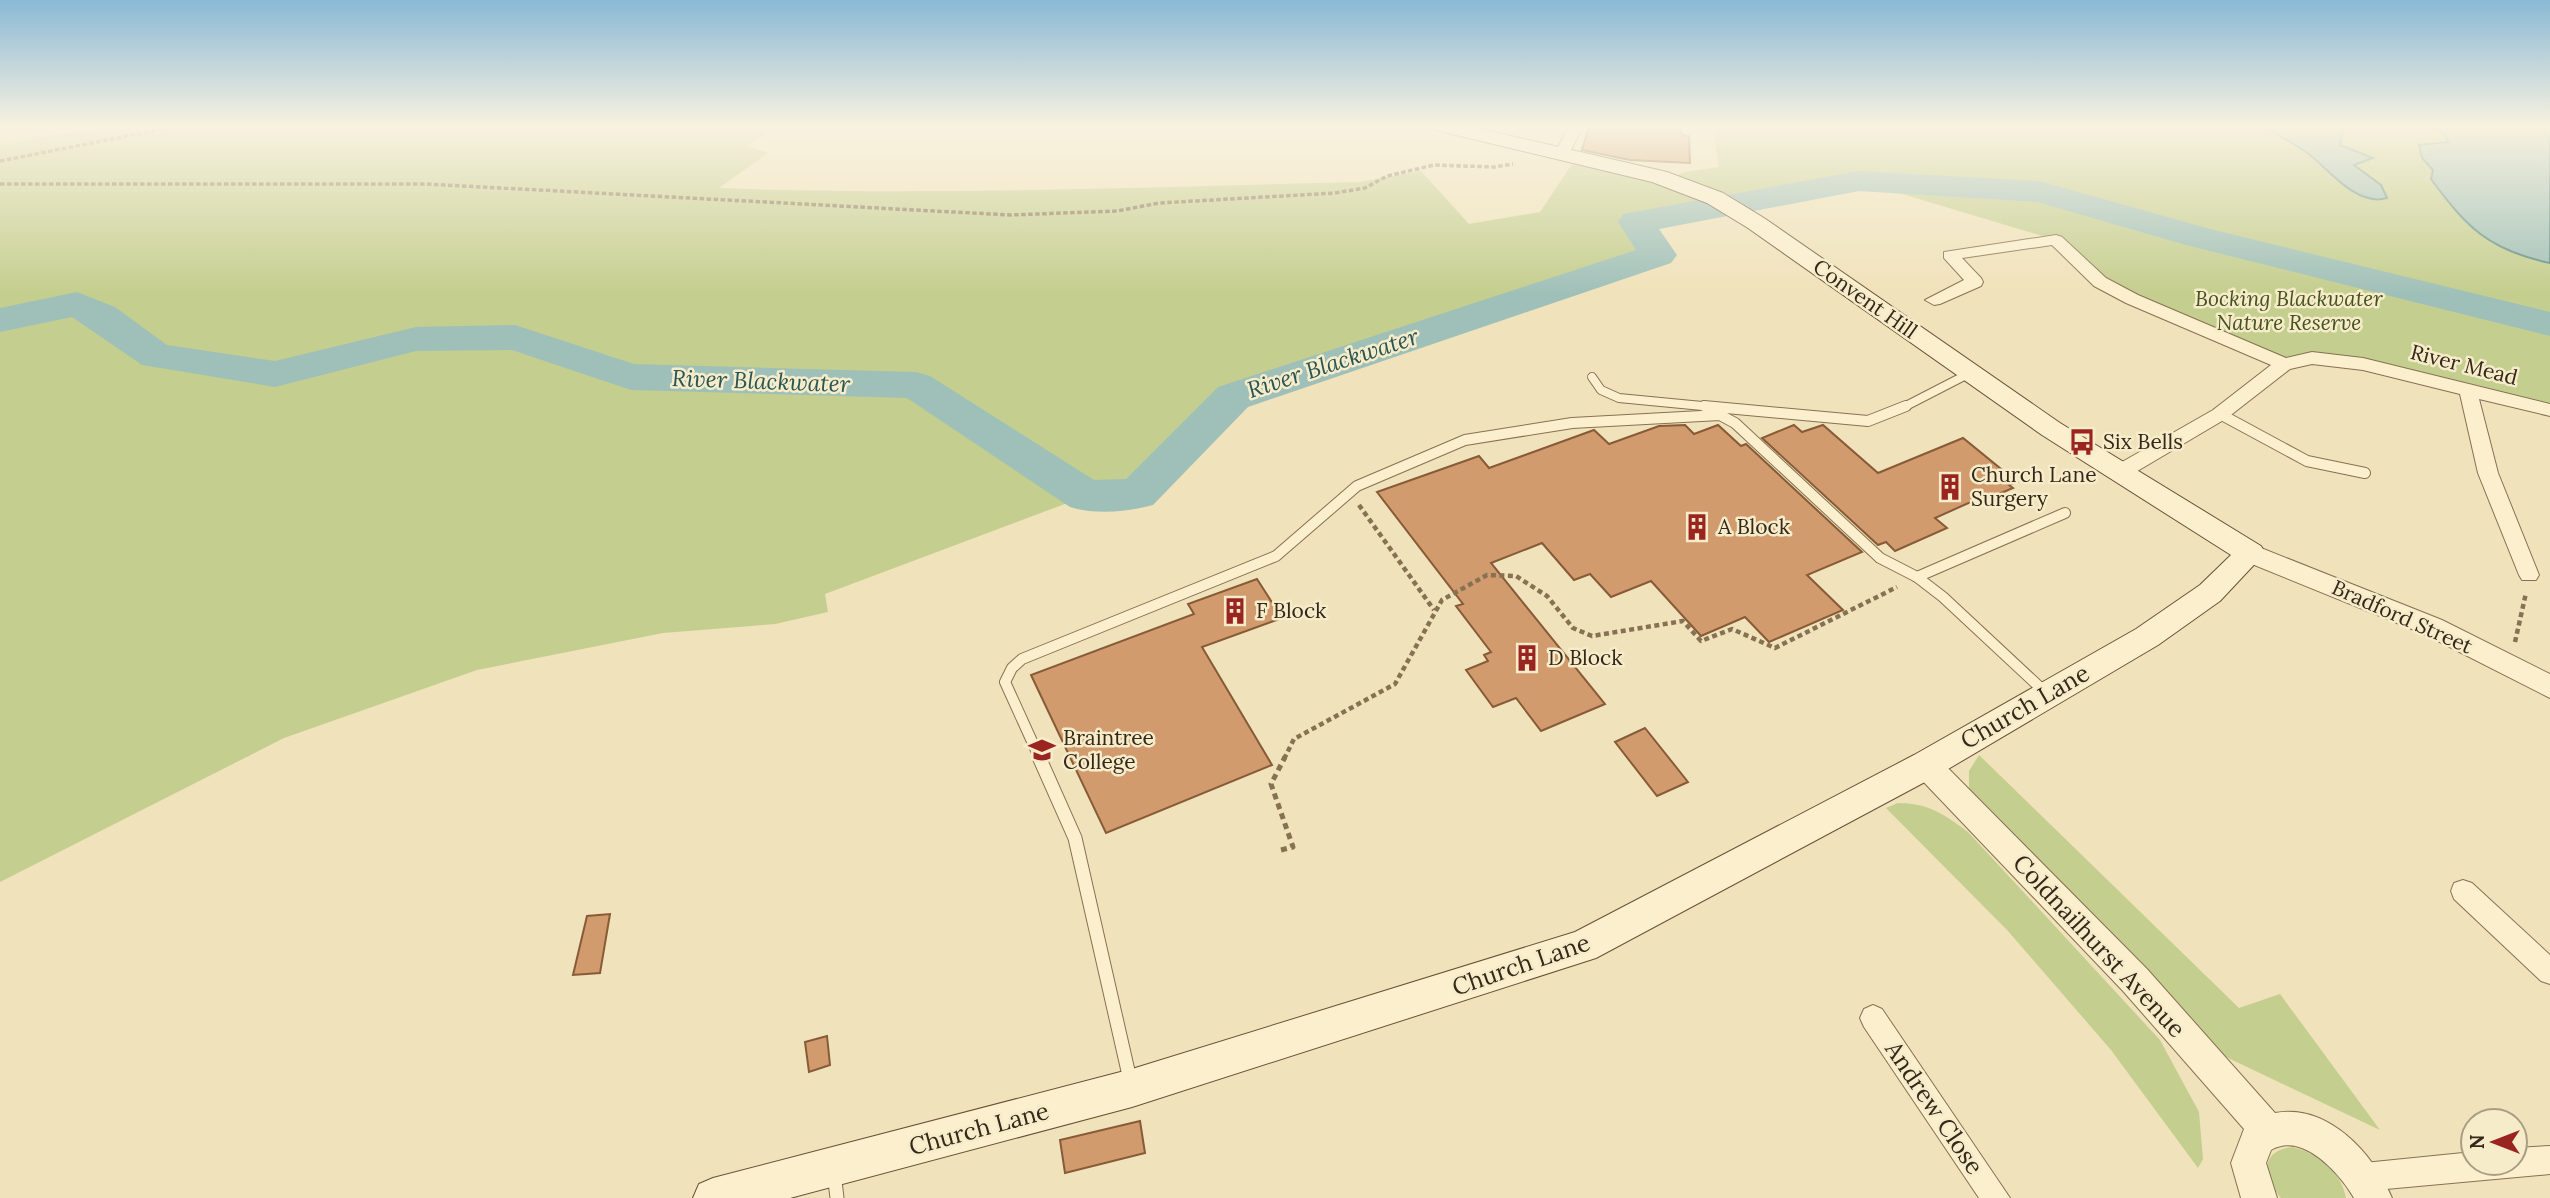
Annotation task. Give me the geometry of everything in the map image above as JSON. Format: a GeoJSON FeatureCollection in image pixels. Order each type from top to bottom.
{"type":"FeatureCollection","features":[{"type":"Feature","properties":{"kind":"main road","name":"Convent Hill"},"geometry":{"type":"LineString","coordinates":[[1673,182],[1715,198],[1756,223],[2051,429],[2251,554]]}},
{"type":"Feature","properties":{"kind":"main road","name":"Church Lane"},"geometry":{"type":"LineString","coordinates":[[713,1198],[835,1183],[1583,946],[1926,765],[2046,693],[2147,637],[2210,593],[2251,554]]}},
{"type":"Feature","properties":{"kind":"street"},"geometry":{"type":"LineString","coordinates":[[1934,300],[1975,282],[1951,255],[2056,240],[2100,282],[2132,299],[2284,364]]}},
{"type":"Feature","properties":{"kind":"street","name":"River Mead"},"geometry":{"type":"LineString","coordinates":[[2122,471],[2220,414],[2284,364],[2312,358],[2336,360],[2550,410]]}},
{"type":"Feature","properties":{"kind":"street"},"geometry":{"type":"LineString","coordinates":[[2468,390],[2488,473],[2529,575]]}},
{"type":"Feature","properties":{"kind":"street","name":"Bradford Street"},"geometry":{"type":"LineString","coordinates":[[2251,554],[2433,627],[2550,687]]}},
{"type":"Feature","properties":{"kind":"street","name":"Coldnailhurst Avenue"},"geometry":{"type":"LineString","coordinates":[[1926,765],[2135,980],[2268,1131]]}},
{"type":"Feature","properties":{"kind":"street"},"geometry":{"type":"LineString","coordinates":[[2463,891],[2550,972]]}},
{"type":"Feature","properties":{"kind":"street","name":"Andrew Close"},"geometry":{"type":"LineString","coordinates":[[1873,1018],[1996,1198]]}},
{"type":"Feature","properties":{"kind":"street"},"geometry":{"type":"LineString","coordinates":[[2259,1198],[2252,1185],[2247,1161],[2253,1142],[2268,1131],[2291,1129],[2318,1137],[2344,1154],[2369,1188],[2459,1172]]}},
{"type":"Feature","properties":{"kind":"street"},"geometry":{"type":"LineString","coordinates":[[2529,1161],[2550,1160]]}},
{"type":"Feature","properties":{"kind":"lane"},"geometry":{"type":"LineString","coordinates":[[1592,377],[1601,390],[1619,398],[1868,421],[1882,418],[1970,373]]}},
{"type":"Feature","properties":{"kind":"lane"},"geometry":{"type":"LineString","coordinates":[[2220,414],[2307,461],[2365,474]]}},
{"type":"Feature","properties":{"kind":"lane"},"geometry":{"type":"LineString","coordinates":[[1132,1088],[1075,838],[1006,682],[1009,670],[1017,661],[1049,646],[1276,556],[1357,486],[1465,440],[1572,423],[1720,415],[1735,423],[1880,558],[1917,577],[1943,597],[2046,693]]}},
{"type":"Feature","properties":{"kind":"lane"},"geometry":{"type":"LineString","coordinates":[[1917,577],[2065,513]]}},
{"type":"Feature","properties":{"kind":"path"},"geometry":{"type":"LineString","coordinates":[[0,184],[426,184],[1010,215],[1117,211],[1159,203],[1335,193],[1365,188],[1376,182]]}},
{"type":"Feature","properties":{"kind":"path"},"geometry":{"type":"LineString","coordinates":[[1350,492],[1434,610]]}},
{"type":"Feature","properties":{"kind":"path"},"geometry":{"type":"LineString","coordinates":[[1281,850],[1293,847],[1272,784],[1294,739],[1395,684],[1434,610],[1452,592],[1487,575],[1517,576],[1547,596],[1573,628],[1583,634],[1604,635],[1683,621],[1701,641],[1732,629],[1775,648],[1917,577]]}},
{"type":"Feature","properties":{"kind":"path"},"geometry":{"type":"LineString","coordinates":[[2507,665],[2521,622],[2529,575]]}},
{"type":"Feature","properties":{"kind":"green space"},"geometry":{"type":"Polygon","coordinates":[[[0,182],[728,182],[719,188],[959,191],[1431,182],[1469,224],[1540,212],[1560,182],[1854,182],[1637,221],[1658,255],[1233,397],[1137,494],[1086,496],[825,594],[828,612],[775,624],[663,633],[477,670],[284,738],[0,882],[0,182]]]}},
{"type":"Feature","properties":{"kind":"green space","name":"Bocking Blackwater Nature Reserve"},"geometry":{"type":"Polygon","coordinates":[[[1862,182],[2550,182],[2550,408],[2336,360],[2284,364],[2132,299],[2056,240],[1862,182]]]}},
{"type":"Feature","properties":{"kind":"green space"},"geometry":{"type":"Polygon","coordinates":[[[1979,755],[2239,1008],[2280,994],[2380,1130],[2226,1057],[1969,790],[1969,771],[1979,755]]]}},
{"type":"Feature","properties":{"kind":"green space"},"geometry":{"type":"Polygon","coordinates":[[[1898,803],[1918,805],[1935,811],[1968,832],[2160,1040],[2199,1112],[2203,1159],[2198,1168],[2111,1050],[2008,931],[1886,808],[1898,803]]]}},
{"type":"Feature","properties":{"kind":"green space"},"geometry":{"type":"Polygon","coordinates":[[[2293,1147],[2311,1154],[2327,1165],[2339,1179],[2346,1198],[2281,1198],[2270,1182],[2267,1166],[2274,1153],[2293,1147]]]}},
{"type":"Feature","properties":{"kind":"water"},"geometry":{"type":"Polygon","coordinates":[[[2341,182],[2377,182],[2387,198],[2366,197],[2341,182]]]}},
{"type":"Feature","properties":{"kind":"water"},"geometry":{"type":"Polygon","coordinates":[[[2433,182],[2550,182],[2550,263],[2529,258],[2495,244],[2468,224],[2433,182]]]}},
{"type":"Feature","properties":{"kind":"building","name":"A Block"},"geometry":{"type":"Polygon","coordinates":[[[1685,425],[1694,434],[1718,425],[1741,446],[1746,444],[1862,552],[1807,575],[1843,610],[1769,642],[1745,617],[1701,636],[1651,581],[1611,597],[1590,574],[1574,580],[1542,543],[1491,563],[1605,704],[1541,731],[1516,698],[1493,707],[1466,670],[1488,661],[1484,655],[1491,652],[1456,606],[1463,604],[1377,492],[1479,456],[1489,468],[1594,430],[1609,444],[1659,426],[1685,425]]]}},
{"type":"Feature","properties":{"kind":"building","name":"Church Lane Surgery"},"geometry":{"type":"Polygon","coordinates":[[[1794,425],[1802,432],[1823,425],[1878,473],[1963,438],[2017,482],[2009,485],[2013,488],[1985,500],[1982,497],[1935,518],[1947,528],[1895,551],[1886,542],[1878,545],[1762,438],[1794,425]]]}},
{"type":"Feature","properties":{"kind":"building"},"geometry":{"type":"Polygon","coordinates":[[[1257,579],[1282,618],[1202,647],[1272,765],[1106,833],[1031,675],[1194,614],[1188,604],[1257,579]]]}},
{"type":"Feature","properties":{"kind":"building"},"geometry":{"type":"Polygon","coordinates":[[[1645,728],[1688,782],[1657,796],[1615,742],[1645,728]]]}},
{"type":"Feature","properties":{"kind":"building"},"geometry":{"type":"Polygon","coordinates":[[[610,914],[600,973],[573,975],[587,916],[610,914]]]}},
{"type":"Feature","properties":{"kind":"building"},"geometry":{"type":"Polygon","coordinates":[[[827,1036],[830,1065],[809,1072],[805,1042],[827,1036]]]}},
{"type":"Feature","properties":{"kind":"building"},"geometry":{"type":"Polygon","coordinates":[[[1140,1121],[1145,1153],[1065,1173],[1060,1140],[1140,1121]]]}},
{"type":"Feature","properties":{"kind":"waterway","name":"River Blackwater"},"geometry":{"type":"LineString","coordinates":[[0,320],[77,304],[101,316],[156,356],[275,374],[416,339],[515,337],[631,377],[916,385],[1086,496],[1137,494],[1233,397],[1658,255],[1636,222],[1854,182]]}},
{"type":"Feature","properties":{"kind":"waterway","name":"River Blackwater"},"geometry":{"type":"LineString","coordinates":[[1874,182],[2039,192],[2199,237],[2550,324]]}},
{"type":"Feature","properties":{"kind":"place","name":"Six Bells"},"geometry":{"type":"Point","coordinates":[2082,442]}},
{"type":"Feature","properties":{"kind":"place","name":"Church Lane Surgery"},"geometry":{"type":"Point","coordinates":[1950,487]}},
{"type":"Feature","properties":{"kind":"place","name":"A Block"},"geometry":{"type":"Point","coordinates":[1697,527]}},
{"type":"Feature","properties":{"kind":"place","name":"F Block"},"geometry":{"type":"Point","coordinates":[1235,611]}},
{"type":"Feature","properties":{"kind":"place","name":"D Block"},"geometry":{"type":"Point","coordinates":[1527,658]}},
{"type":"Feature","properties":{"kind":"place","name":"Braintree College"},"geometry":{"type":"Point","coordinates":[1042,750]}}]}
